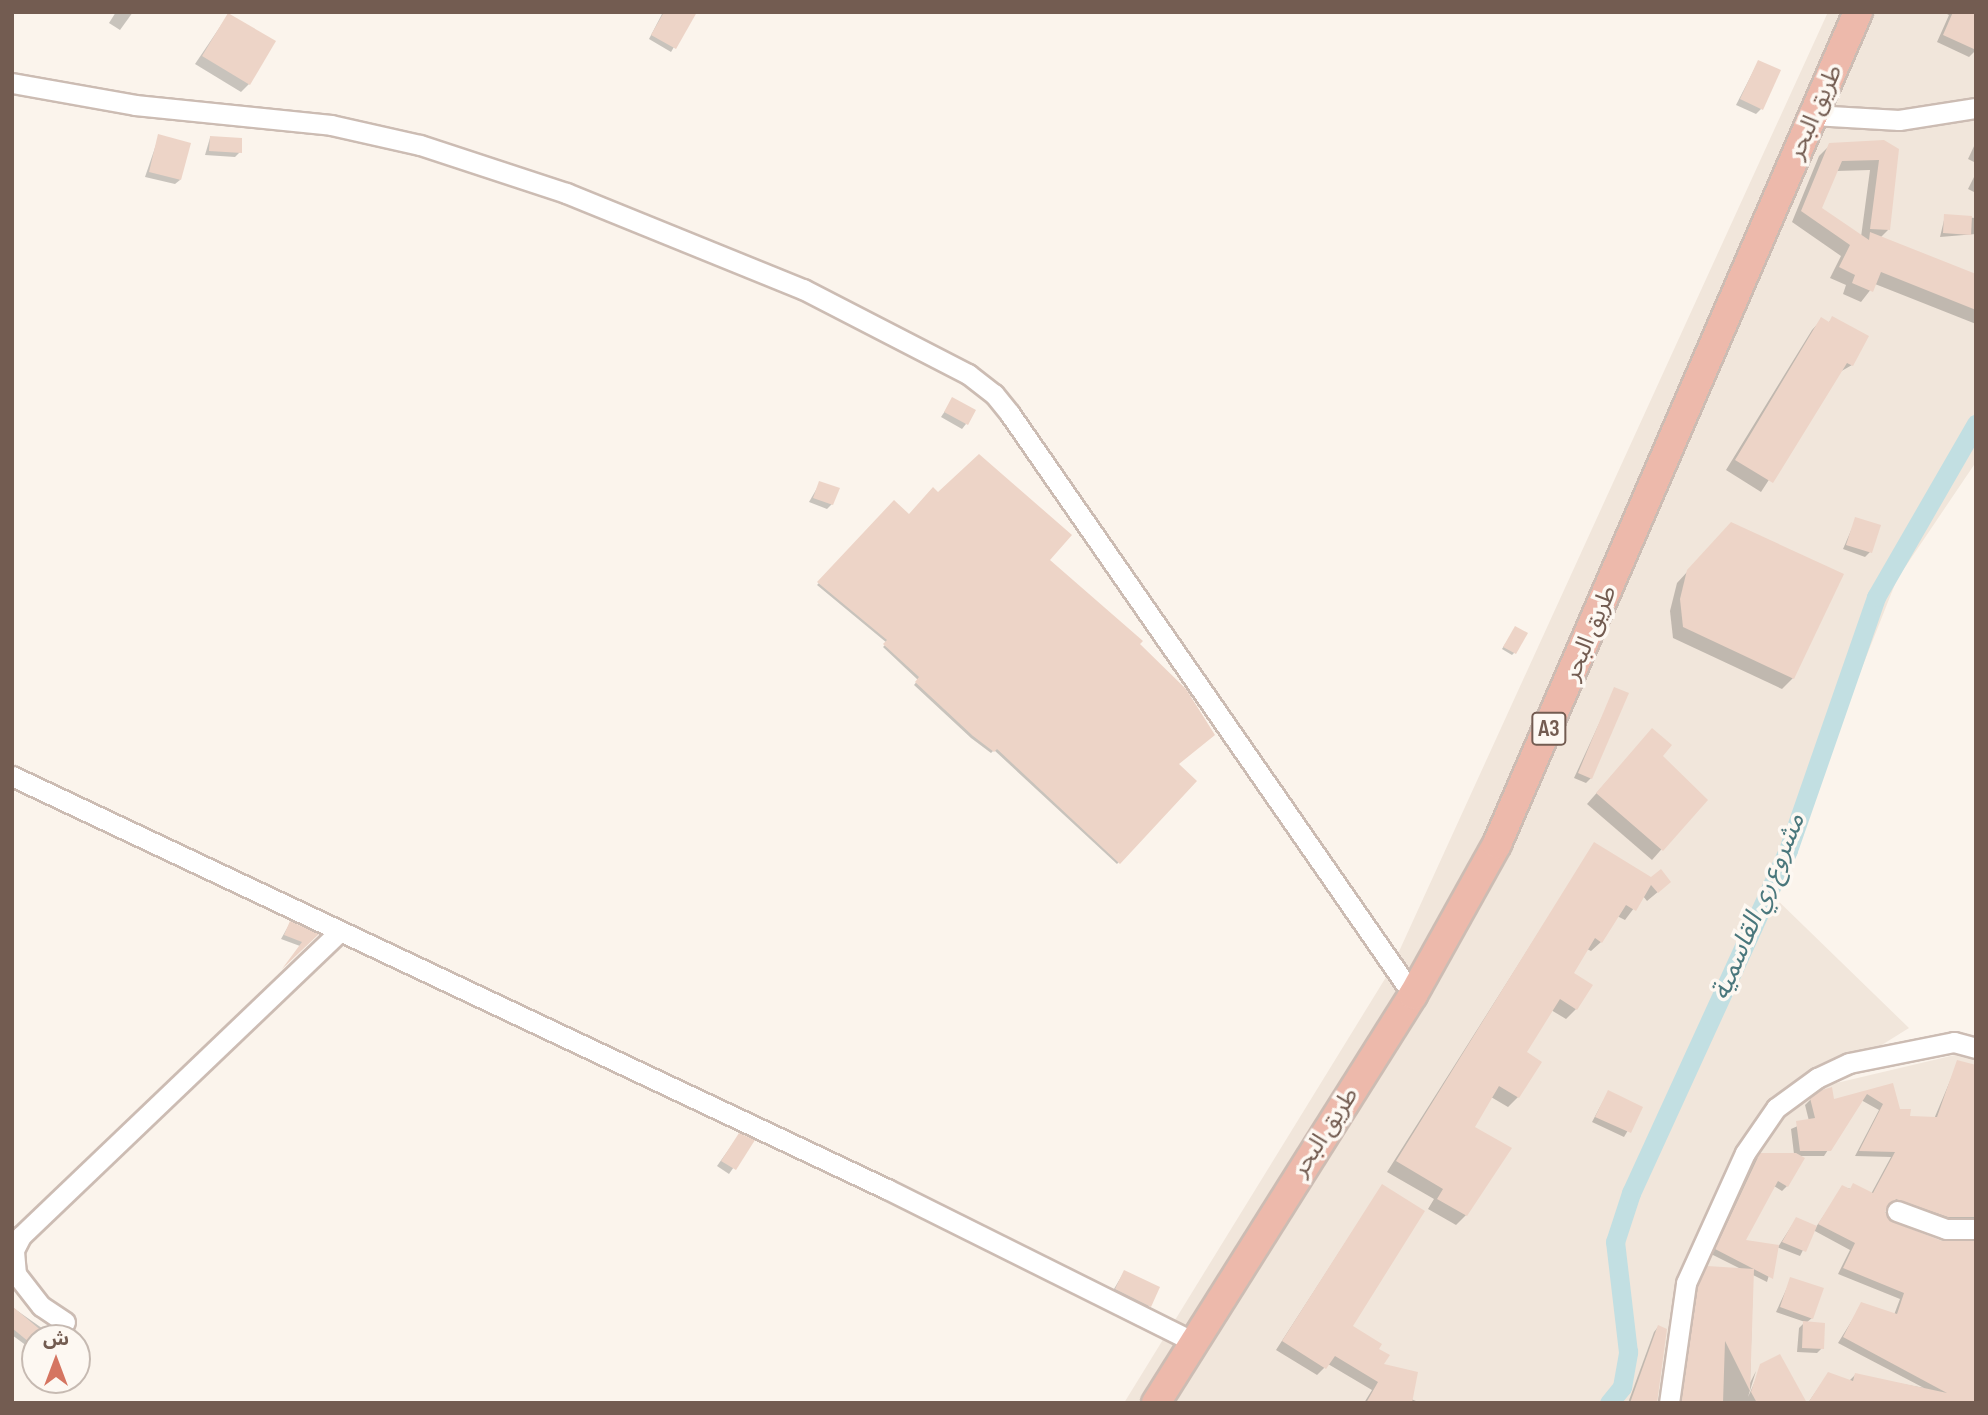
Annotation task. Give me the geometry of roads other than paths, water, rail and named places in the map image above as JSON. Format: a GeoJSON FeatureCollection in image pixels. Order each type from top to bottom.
{"type":"FeatureCollection","features":[{"type":"Feature","properties":{"kind":"highway","name":"طريق البحر"},"geometry":{"type":"LineString","coordinates":[[1156,1403],[1413,995],[1497,844],[1539,753],[1858,12]]}},
{"type":"Feature","properties":{"kind":"street"},"geometry":{"type":"LineString","coordinates":[[12,83],[135,105],[331,125],[420,145],[566,193],[791,284],[968,374],[994,394],[1010,414],[1413,995]]}},
{"type":"Feature","properties":{"kind":"street"},"geometry":{"type":"LineString","coordinates":[[1813,115],[1899,120],[1976,108]]}},
{"type":"Feature","properties":{"kind":"street"},"geometry":{"type":"LineString","coordinates":[[12,776],[338,933],[887,1189],[1194,1342]]}},
{"type":"Feature","properties":{"kind":"street"},"geometry":{"type":"LineString","coordinates":[[65,1322],[41,1306],[16,1274],[13,1260],[21,1236],[338,933]]}},
{"type":"Feature","properties":{"kind":"street"},"geometry":{"type":"LineString","coordinates":[[1669,1403],[1686,1283],[1745,1153],[1776,1108],[1817,1078],[1849,1063],[1954,1042],[1976,1048]]}},
{"type":"Feature","properties":{"kind":"street"},"geometry":{"type":"LineString","coordinates":[[1897,1211],[1946,1229],[1976,1229]]}},
{"type":"Feature","properties":{"kind":"waterway","name":"مشروع ري القاسمية"},"geometry":{"type":"LineString","coordinates":[[1609,1403],[1622,1387],[1628,1352],[1615,1242],[1631,1193],[1788,850],[1876,597],[1976,424]]}}]}
